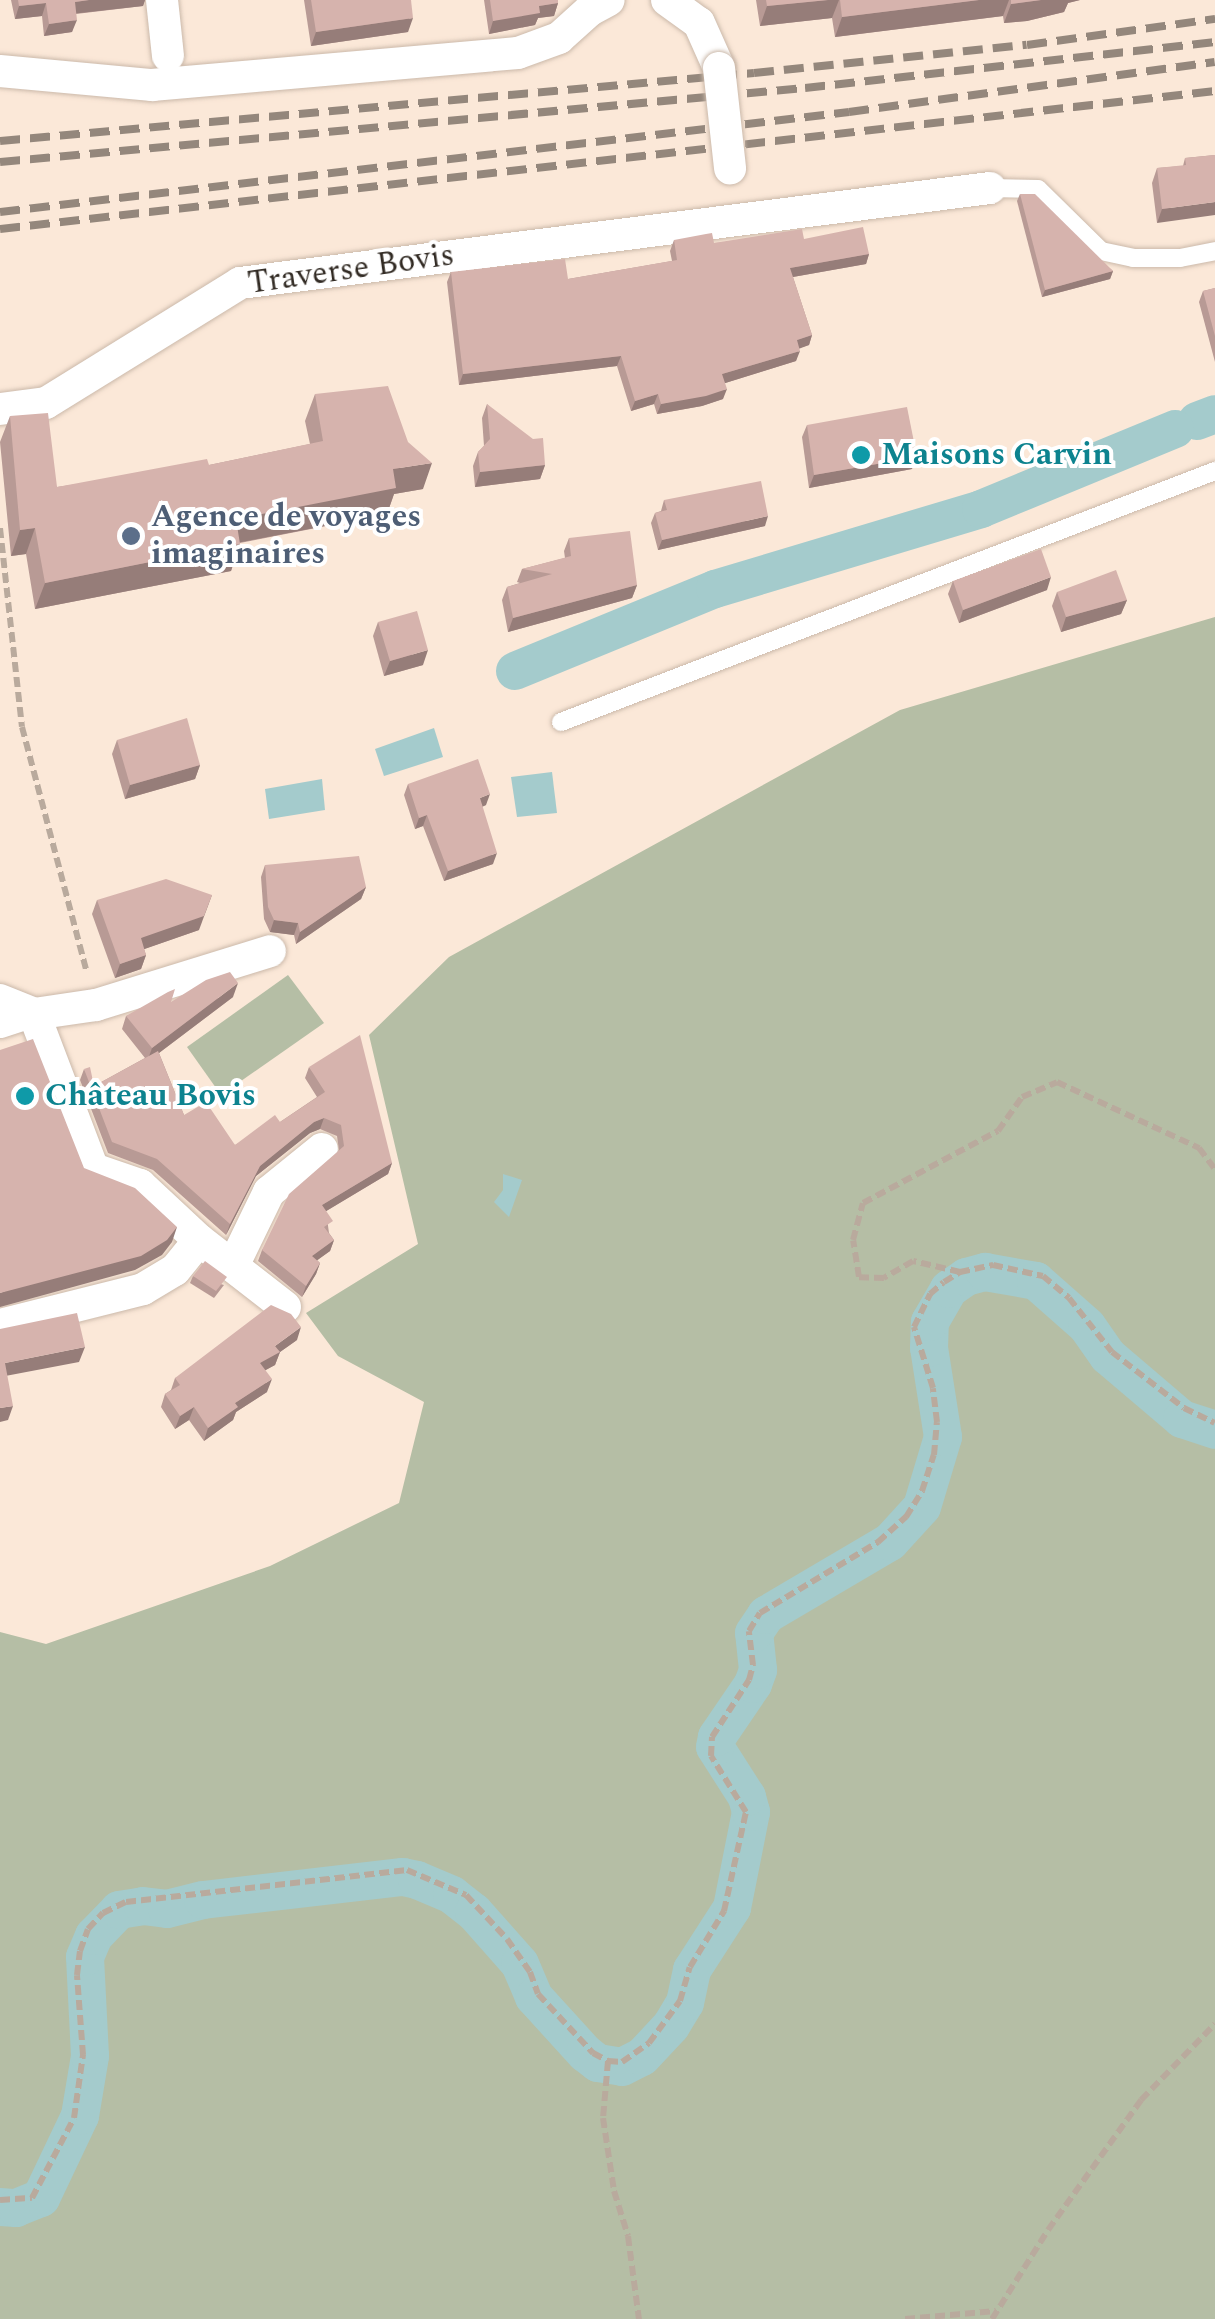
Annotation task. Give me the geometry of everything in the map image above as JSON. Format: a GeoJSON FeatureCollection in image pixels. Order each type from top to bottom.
{"type":"FeatureCollection","features":[{"type":"Feature","properties":{"kind":"street"},"geometry":{"type":"LineString","coordinates":[[162,0],[168,56]]}},
{"type":"Feature","properties":{"kind":"street"},"geometry":{"type":"LineString","coordinates":[[0,71],[152,85],[518,53],[558,38],[590,10],[609,0]]}},
{"type":"Feature","properties":{"kind":"street"},"geometry":{"type":"LineString","coordinates":[[668,0],[699,23],[719,68],[734,217]]}},
{"type":"Feature","properties":{"kind":"street","name":"Traverse Bovis"},"geometry":{"type":"LineString","coordinates":[[0,409],[46,403],[240,283],[734,217],[990,188]]}},
{"type":"Feature","properties":{"kind":"street"},"geometry":{"type":"LineString","coordinates":[[0,1026],[34,1014],[96,1005],[270,950]]}},
{"type":"Feature","properties":{"kind":"street"},"geometry":{"type":"LineString","coordinates":[[0,1000],[34,1014],[93,1170],[140,1185],[199,1240],[285,1307]]}},
{"type":"Feature","properties":{"kind":"street"},"geometry":{"type":"LineString","coordinates":[[233,1266],[268,1192],[322,1149]]}},
{"type":"Feature","properties":{"kind":"street"},"geometry":{"type":"LineString","coordinates":[[0,1325],[143,1289],[175,1270],[199,1240]]}},
{"type":"Feature","properties":{"kind":"lane","name":"Traverse Bovis"},"geometry":{"type":"LineString","coordinates":[[990,188],[1038,189],[1101,251],[1148,258],[1215,250]]}},
{"type":"Feature","properties":{"kind":"lane"},"geometry":{"type":"LineString","coordinates":[[560,722],[1215,471]]}},
{"type":"Feature","properties":{"kind":"path"},"geometry":{"type":"LineString","coordinates":[[0,528],[22,726],[80,950]]}},
{"type":"Feature","properties":{"kind":"path"},"geometry":{"type":"LineString","coordinates":[[1215,1168],[1199,1148],[1057,1082],[1022,1097],[998,1131],[863,1203],[853,1240],[859,1277],[884,1278],[913,1261],[960,1272],[993,1266],[1043,1276],[1069,1298],[1112,1352],[1184,1408],[1215,1423]]}},
{"type":"Feature","properties":{"kind":"path"},"geometry":{"type":"LineString","coordinates":[[0,2200],[32,2198],[74,2118],[82,2055],[77,1975],[80,1951],[88,1929],[103,1913],[126,1902],[408,1870],[466,1895],[507,1938],[530,1972],[538,1994],[593,2053],[608,2061],[634,2057],[667,2022],[680,2001],[690,1966],[724,1912],[746,1812],[711,1756],[712,1737],[749,1680],[752,1623],[760,1613],[878,1542],[906,1517],[922,1492],[934,1454],[937,1422],[932,1388],[914,1327],[930,1294],[960,1272]]}},
{"type":"Feature","properties":{"kind":"path"},"geometry":{"type":"LineString","coordinates":[[992,2319],[1048,2230],[1141,2100],[1213,2028]]}},
{"type":"Feature","properties":{"kind":"path"},"geometry":{"type":"LineString","coordinates":[[608,2061],[603,2118],[614,2191],[628,2236],[639,2319]]}},
{"type":"Feature","properties":{"kind":"path"},"geometry":{"type":"LineString","coordinates":[[905,2319],[997,2310]]}},
{"type":"Feature","properties":{"kind":"green space"},"geometry":{"type":"Polygon","coordinates":[[[1215,617],[1215,2319],[0,2319],[0,1632],[46,1644],[270,1566],[399,1503],[424,1402],[338,1356],[306,1313],[418,1244],[369,1035],[449,957],[900,710],[1215,617]]]}},
{"type":"Feature","properties":{"kind":"green space"},"geometry":{"type":"Polygon","coordinates":[[[288,975],[324,1023],[221,1095],[187,1047],[288,975]]]}},
{"type":"Feature","properties":{"kind":"water"},"geometry":{"type":"Polygon","coordinates":[[[434,728],[443,757],[384,776],[375,749],[434,728]]]}},
{"type":"Feature","properties":{"kind":"water"},"geometry":{"type":"Polygon","coordinates":[[[552,772],[557,813],[517,817],[511,777],[552,772]]]}},
{"type":"Feature","properties":{"kind":"water"},"geometry":{"type":"Polygon","coordinates":[[[322,779],[325,810],[269,819],[265,789],[322,779]]]}},
{"type":"Feature","properties":{"kind":"water"},"geometry":{"type":"Polygon","coordinates":[[[503,1174],[522,1180],[509,1217],[494,1202],[503,1190],[503,1174]]]}},
{"type":"Feature","properties":{"kind":"building"},"geometry":{"type":"Polygon","coordinates":[[[18,0],[89,0],[75,2],[77,20],[49,24],[46,3],[19,6],[18,0]]]}},
{"type":"Feature","properties":{"kind":"building"},"geometry":{"type":"Polygon","coordinates":[[[311,0],[411,0],[413,18],[316,32],[311,0]]]}},
{"type":"Feature","properties":{"kind":"building"},"geometry":{"type":"Polygon","coordinates":[[[490,0],[558,3],[539,6],[540,13],[493,21],[490,0]]]}},
{"type":"Feature","properties":{"kind":"building"},"geometry":{"type":"Polygon","coordinates":[[[766,0],[828,0],[767,6],[766,0]]]}},
{"type":"Feature","properties":{"kind":"building"},"geometry":{"type":"Polygon","coordinates":[[[840,0],[979,0],[842,17],[840,0]]]}},
{"type":"Feature","properties":{"kind":"building"},"geometry":{"type":"Polygon","coordinates":[[[1215,155],[1215,202],[1162,209],[1157,168],[1186,165],[1185,158],[1215,155]]]}},
{"type":"Feature","properties":{"kind":"building"},"geometry":{"type":"Polygon","coordinates":[[[1020,194],[1035,194],[1113,271],[1045,290],[1020,194]]]}},
{"type":"Feature","properties":{"kind":"building"},"geometry":{"type":"Polygon","coordinates":[[[863,227],[869,254],[790,268],[812,335],[797,340],[800,351],[722,374],[727,389],[661,404],[658,394],[635,401],[621,356],[463,374],[451,272],[565,259],[568,279],[677,260],[674,240],[706,234],[712,233],[714,243],[802,229],[804,239],[863,227]]]}},
{"type":"Feature","properties":{"kind":"building"},"geometry":{"type":"Polygon","coordinates":[[[1215,288],[1215,336],[1203,291],[1215,288]]]}},
{"type":"Feature","properties":{"kind":"building"},"geometry":{"type":"Polygon","coordinates":[[[388,386],[408,442],[432,463],[393,469],[396,488],[236,519],[240,544],[45,583],[35,528],[20,530],[10,416],[48,413],[57,487],[207,459],[209,465],[323,441],[315,394],[388,386]]]}},
{"type":"Feature","properties":{"kind":"building"},"geometry":{"type":"Polygon","coordinates":[[[487,404],[533,439],[543,438],[545,465],[480,472],[478,452],[490,439],[487,404]]]}},
{"type":"Feature","properties":{"kind":"building"},"geometry":{"type":"Polygon","coordinates":[[[907,407],[917,457],[814,475],[807,425],[907,407]]]}},
{"type":"Feature","properties":{"kind":"building"},"geometry":{"type":"Polygon","coordinates":[[[761,481],[768,516],[662,540],[655,513],[667,510],[664,500],[761,481]]]}},
{"type":"Feature","properties":{"kind":"building"},"geometry":{"type":"Polygon","coordinates":[[[630,531],[637,585],[513,618],[507,587],[552,574],[522,569],[571,556],[569,538],[630,531]]]}},
{"type":"Feature","properties":{"kind":"building"},"geometry":{"type":"Polygon","coordinates":[[[1041,549],[1051,577],[963,610],[953,581],[1041,549]]]}},
{"type":"Feature","properties":{"kind":"building"},"geometry":{"type":"Polygon","coordinates":[[[1116,570],[1127,600],[1066,617],[1057,592],[1116,570]]]}},
{"type":"Feature","properties":{"kind":"building"},"geometry":{"type":"Polygon","coordinates":[[[417,611],[428,650],[390,661],[378,622],[417,611]]]}},
{"type":"Feature","properties":{"kind":"building"},"geometry":{"type":"Polygon","coordinates":[[[187,718],[200,765],[130,785],[117,740],[187,718]]]}},
{"type":"Feature","properties":{"kind":"building"},"geometry":{"type":"Polygon","coordinates":[[[478,759],[490,794],[480,798],[497,853],[448,871],[427,815],[419,818],[408,784],[478,759]]]}},
{"type":"Feature","properties":{"kind":"building"},"geometry":{"type":"Polygon","coordinates":[[[359,856],[366,887],[300,932],[298,923],[274,920],[268,907],[265,865],[359,856]]]}},
{"type":"Feature","properties":{"kind":"building"},"geometry":{"type":"Polygon","coordinates":[[[166,879],[212,895],[204,916],[141,938],[146,955],[120,964],[97,900],[166,879]]]}},
{"type":"Feature","properties":{"kind":"building"},"geometry":{"type":"Polygon","coordinates":[[[230,972],[238,983],[152,1048],[126,1016],[175,989],[171,1002],[206,980],[230,972]]]}},
{"type":"Feature","properties":{"kind":"building"},"geometry":{"type":"Polygon","coordinates":[[[360,1035],[392,1163],[322,1205],[333,1221],[324,1227],[334,1240],[312,1256],[320,1263],[306,1286],[262,1250],[289,1194],[344,1146],[341,1125],[324,1118],[314,1122],[260,1166],[230,1224],[157,1159],[112,1142],[84,1069],[90,1067],[94,1086],[158,1051],[184,1115],[206,1102],[235,1145],[275,1115],[280,1122],[325,1092],[309,1067],[360,1035]]]}},
{"type":"Feature","properties":{"kind":"building"},"geometry":{"type":"Polygon","coordinates":[[[33,1039],[84,1168],[135,1188],[177,1227],[167,1240],[141,1256],[0,1293],[0,1050],[33,1039]]]}},
{"type":"Feature","properties":{"kind":"building"},"geometry":{"type":"Polygon","coordinates":[[[205,1261],[227,1277],[216,1291],[193,1276],[205,1261]]]}},
{"type":"Feature","properties":{"kind":"building"},"geometry":{"type":"Polygon","coordinates":[[[271,1305],[291,1314],[301,1327],[275,1346],[280,1352],[260,1363],[272,1379],[235,1403],[238,1407],[208,1428],[194,1407],[180,1416],[165,1394],[180,1385],[175,1378],[271,1305]]]}},
{"type":"Feature","properties":{"kind":"building"},"geometry":{"type":"Polygon","coordinates":[[[77,1313],[85,1347],[5,1363],[13,1406],[0,1408],[0,1329],[77,1313]]]}},
{"type":"Feature","properties":{"kind":"waterway"},"geometry":{"type":"LineString","coordinates":[[1197,421],[1215,414]]}},
{"type":"Feature","properties":{"kind":"waterway"},"geometry":{"type":"LineString","coordinates":[[515,671],[715,589],[981,509],[1175,429]]}},
{"type":"Feature","properties":{"kind":"waterway"},"geometry":{"type":"LineString","coordinates":[[0,2207],[16,2208],[41,2198],[80,2116],[90,2056],[85,1957],[94,1936],[119,1910],[143,1906],[167,1909],[203,1900],[403,1877],[417,1880],[452,1895],[474,1912],[520,1964],[534,1997],[585,2053],[598,2063],[622,2067],[642,2057],[671,2026],[685,2003],[692,1970],[732,1908],[751,1812],[747,1797],[715,1747],[717,1737],[753,1684],[758,1670],[754,1633],[766,1615],[890,1542],[922,1507],[943,1437],[929,1348],[930,1322],[949,1289],[966,1277],[985,1272],[1036,1281],[1087,1326],[1108,1356],[1182,1419],[1215,1430]]}},
{"type":"Feature","properties":{"kind":"railway"},"geometry":{"type":"LineString","coordinates":[[0,141],[754,73],[1027,45],[1215,19]]}},
{"type":"Feature","properties":{"kind":"railway"},"geometry":{"type":"LineString","coordinates":[[0,162],[805,88],[1215,42]]}},
{"type":"Feature","properties":{"kind":"railway"},"geometry":{"type":"LineString","coordinates":[[0,212],[849,112],[1215,62]]}},
{"type":"Feature","properties":{"kind":"railway"},"geometry":{"type":"LineString","coordinates":[[0,229],[1215,91]]}},
{"type":"Feature","properties":{"kind":"place","name":"Maisons Carvin"},"geometry":{"type":"Point","coordinates":[861,455]}},
{"type":"Feature","properties":{"kind":"place","name":"Agence de voyages imaginaires"},"geometry":{"type":"Point","coordinates":[131,536]}},
{"type":"Feature","properties":{"kind":"place","name":"Château Bovis"},"geometry":{"type":"Point","coordinates":[25,1096]}}]}
